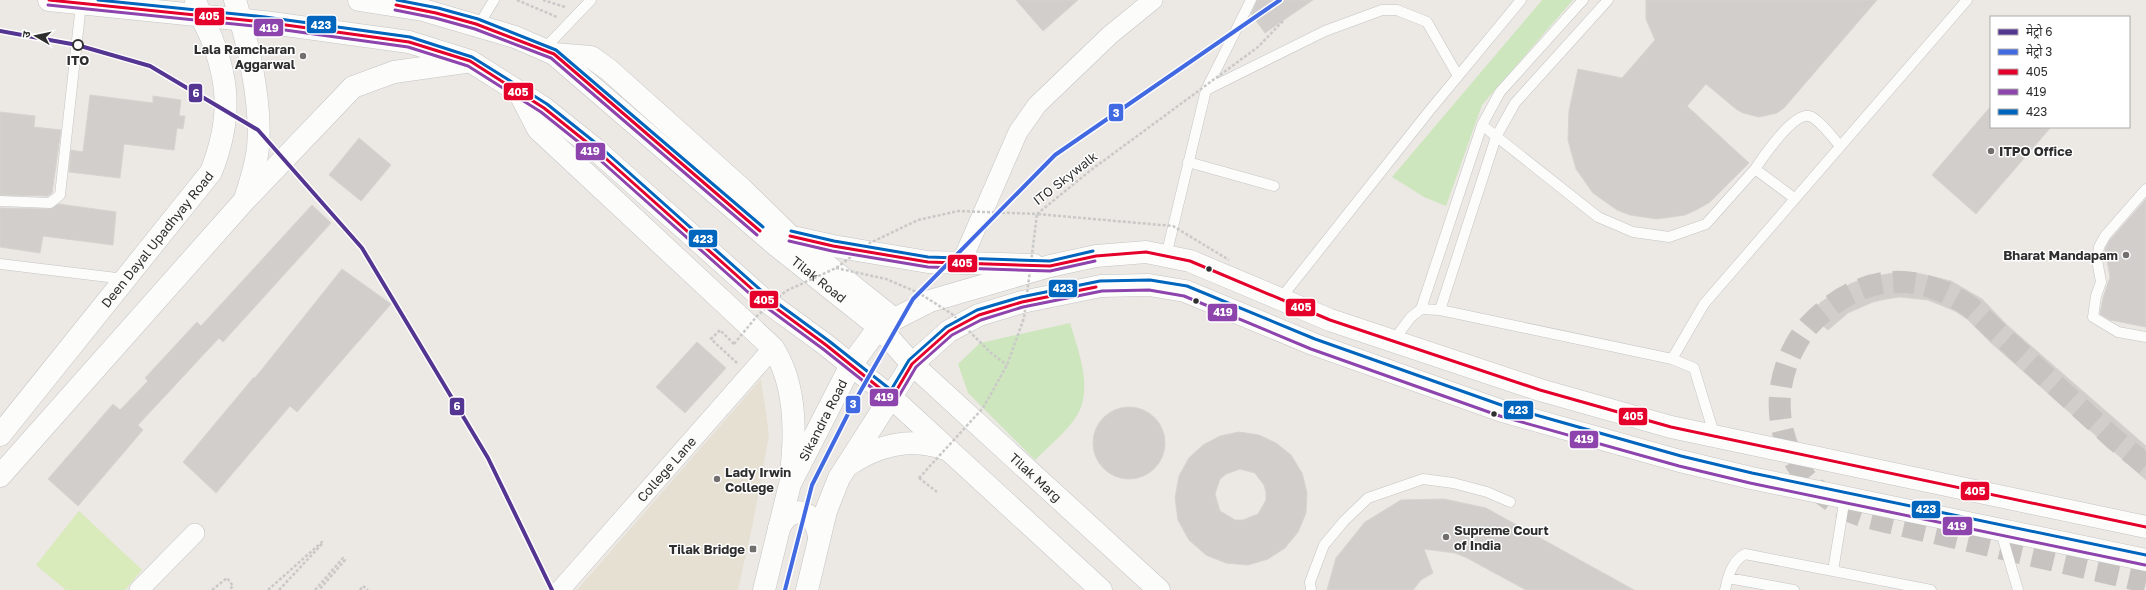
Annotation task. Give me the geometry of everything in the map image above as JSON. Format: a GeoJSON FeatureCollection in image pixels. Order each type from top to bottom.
{"type":"FeatureCollection","features":[{"type":"Feature","properties":{"kind":"main road"},"geometry":{"type":"LineString","coordinates":[[49,0],[81,4],[197,7],[238,10],[409,42],[470,61],[544,108],[594,148],[762,298],[892,398],[945,449],[1101,590]]}},
{"type":"Feature","properties":{"kind":"main road"},"geometry":{"type":"LineString","coordinates":[[359,0],[413,4],[515,37],[549,52],[591,57],[609,70],[743,190],[790,236],[887,323],[930,301],[1050,266],[1096,256],[1146,252],[1190,261],[1330,320],[1540,390],[1670,427],[1716,438],[2146,527]]}},
{"type":"Feature","properties":{"kind":"main road","name":"Deen Dayal Upadhyay Road"},"geometry":{"type":"LineString","coordinates":[[0,435],[211,172],[224,132],[227,104],[221,71],[211,38],[197,7]]}},
{"type":"Feature","properties":{"kind":"main road"},"geometry":{"type":"LineString","coordinates":[[238,10],[250,60],[258,120],[258,148],[253,176],[244,201]]}},
{"type":"Feature","properties":{"kind":"main road","name":"Tilak Road"},"geometry":{"type":"LineString","coordinates":[[549,52],[760,231],[887,323]]}},
{"type":"Feature","properties":{"kind":"main road"},"geometry":{"type":"LineString","coordinates":[[0,476],[244,201],[352,87],[394,72],[470,61]]}},
{"type":"Feature","properties":{"kind":"main road"},"geometry":{"type":"LineString","coordinates":[[519,92],[538,129],[744,318],[773,348],[788,380],[792,404],[794,454],[790,484]]}},
{"type":"Feature","properties":{"kind":"main road"},"geometry":{"type":"LineString","coordinates":[[790,236],[833,246],[928,262],[1050,266]]}},
{"type":"Feature","properties":{"kind":"main road"},"geometry":{"type":"LineString","coordinates":[[1096,256],[1098,287]]}},
{"type":"Feature","properties":{"kind":"main road"},"geometry":{"type":"LineString","coordinates":[[807,590],[829,505],[844,468],[892,398],[912,364],[949,331],[979,315],[1022,302],[1098,287],[1149,285],[1185,291],[1313,344],[1502,411],[1680,461],[2146,560]]}},
{"type":"Feature","properties":{"kind":"main road"},"geometry":{"type":"LineString","coordinates":[[744,318],[762,298]]}},
{"type":"Feature","properties":{"kind":"main road","name":"Tilak Marg"},"geometry":{"type":"LineString","coordinates":[[887,323],[912,364],[1160,590]]}},
{"type":"Feature","properties":{"kind":"main road","name":"Sikandra Road"},"geometry":{"type":"LineString","coordinates":[[764,590],[790,484],[851,365],[887,323]]}},
{"type":"Feature","properties":{"kind":"main road"},"geometry":{"type":"LineString","coordinates":[[844,468],[866,454],[895,444],[926,444],[945,449]]}},
{"type":"Feature","properties":{"kind":"main road"},"geometry":{"type":"LineString","coordinates":[[779,528],[784,519],[792,514],[799,512],[807,514],[814,519],[818,528],[819,539]]}},
{"type":"Feature","properties":{"kind":"street"},"geometry":{"type":"LineString","coordinates":[[961,263],[1015,138],[1037,105],[1110,35],[1153,0]]}},
{"type":"Feature","properties":{"kind":"street","name":"College Lane"},"geometry":{"type":"LineString","coordinates":[[560,590],[773,348]]}},
{"type":"Feature","properties":{"kind":"street"},"geometry":{"type":"LineString","coordinates":[[140,590],[195,533]]}},
{"type":"Feature","properties":{"kind":"lane"},"geometry":{"type":"LineString","coordinates":[[478,26],[494,0]]}},
{"type":"Feature","properties":{"kind":"lane"},"geometry":{"type":"LineString","coordinates":[[549,52],[591,0]]}},
{"type":"Feature","properties":{"kind":"lane"},"geometry":{"type":"LineString","coordinates":[[1166,256],[1206,90],[1251,0]]}},
{"type":"Feature","properties":{"kind":"lane"},"geometry":{"type":"LineString","coordinates":[[1280,298],[1521,0]]}},
{"type":"Feature","properties":{"kind":"lane"},"geometry":{"type":"LineString","coordinates":[[1393,341],[1411,317],[1421,309],[1482,125],[1500,92],[1583,0]]}},
{"type":"Feature","properties":{"kind":"lane"},"geometry":{"type":"LineString","coordinates":[[1440,310],[1496,137],[1515,103],[1608,0]]}},
{"type":"Feature","properties":{"kind":"lane"},"geometry":{"type":"LineString","coordinates":[[1672,359],[1704,304],[1794,198],[1967,0]]}},
{"type":"Feature","properties":{"kind":"lane"},"geometry":{"type":"LineString","coordinates":[[0,201],[50,203],[60,195],[81,4]]}},
{"type":"Feature","properties":{"kind":"lane"},"geometry":{"type":"LineString","coordinates":[[1206,90],[1325,31],[1382,10],[1397,10],[1427,22],[1458,76]]}},
{"type":"Feature","properties":{"kind":"lane"},"geometry":{"type":"LineString","coordinates":[[1482,125],[1598,217],[1633,232],[1669,237],[1706,224],[1755,169],[1768,150],[1798,118],[1808,116],[1815,119],[1840,146]]}},
{"type":"Feature","properties":{"kind":"lane"},"geometry":{"type":"LineString","coordinates":[[1188,162],[1274,186]]}},
{"type":"Feature","properties":{"kind":"lane"},"geometry":{"type":"LineString","coordinates":[[1755,169],[1794,198]]}},
{"type":"Feature","properties":{"kind":"lane"},"geometry":{"type":"LineString","coordinates":[[2146,189],[2105,236],[2099,247],[2097,260],[2101,282],[2096,296],[2093,317],[2118,332],[2146,337]]}},
{"type":"Feature","properties":{"kind":"lane"},"geometry":{"type":"LineString","coordinates":[[0,264],[125,279]]}},
{"type":"Feature","properties":{"kind":"lane"},"geometry":{"type":"LineString","coordinates":[[1421,309],[1440,310],[1672,359],[1694,368],[1716,438]]}},
{"type":"Feature","properties":{"kind":"lane"},"geometry":{"type":"LineString","coordinates":[[1311,590],[1310,582],[1324,546],[1344,521],[1368,498],[1423,479],[1453,483],[1487,492],[1510,502]]}},
{"type":"Feature","properties":{"kind":"lane"},"geometry":{"type":"LineString","coordinates":[[1833,571],[1845,497]]}},
{"type":"Feature","properties":{"kind":"lane"},"geometry":{"type":"LineString","coordinates":[[2000,529],[2018,590]]}},
{"type":"Feature","properties":{"kind":"lane"},"geometry":{"type":"LineString","coordinates":[[1725,590],[1728,578],[1736,561],[1746,554],[1931,590]]}},
{"type":"Feature","properties":{"kind":"lane"},"geometry":{"type":"LineString","coordinates":[[1728,578],[1794,590]]}},
{"type":"Feature","properties":{"kind":"path"},"geometry":{"type":"LineString","coordinates":[[517,0],[557,18]]}},
{"type":"Feature","properties":{"kind":"path"},"geometry":{"type":"LineString","coordinates":[[544,0],[565,7]]}},
{"type":"Feature","properties":{"kind":"path","name":"ITO Skywalk"},"geometry":{"type":"LineString","coordinates":[[750,375],[711,339],[720,330],[734,344],[757,316],[786,292],[836,268],[870,243],[918,220],[958,211],[1037,214],[1091,170],[1258,47],[1283,21]]}},
{"type":"Feature","properties":{"kind":"path"},"geometry":{"type":"LineString","coordinates":[[937,492],[919,478],[983,408],[1007,366],[1024,318],[1037,214],[1173,226],[1229,260]]}},
{"type":"Feature","properties":{"kind":"path"},"geometry":{"type":"LineString","coordinates":[[836,268],[886,279],[919,293],[952,314],[991,353],[1007,366]]}},
{"type":"Feature","properties":{"kind":"path"},"geometry":{"type":"LineString","coordinates":[[268,590],[322,542],[323,543],[279,590]]}},
{"type":"Feature","properties":{"kind":"path"},"geometry":{"type":"LineString","coordinates":[[315,590],[342,558],[345,560],[319,590]]}},
{"type":"Feature","properties":{"kind":"path"},"geometry":{"type":"LineString","coordinates":[[212,590],[227,578],[233,586],[229,590]]}},
{"type":"Feature","properties":{"kind":"path"},"geometry":{"type":"LineString","coordinates":[[360,590],[364,586],[368,590]]}},
{"type":"Feature","properties":{"kind":"shaded area","name":"Lady Irwin College"},"geometry":{"type":"Polygon","coordinates":[[[761,379],[769,435],[753,523],[738,590],[577,590],[761,379]]]}},
{"type":"Feature","properties":{"kind":"green space"},"geometry":{"type":"Polygon","coordinates":[[[1542,0],[1573,0],[1482,105],[1446,206],[1424,197],[1392,177],[1542,0]]]}},
{"type":"Feature","properties":{"kind":"green space"},"geometry":{"type":"Polygon","coordinates":[[[1070,323],[1081,359],[1084,397],[1074,420],[1035,460],[968,393],[958,364],[980,343],[1070,323]]]}},
{"type":"Feature","properties":{"kind":"green space"},"geometry":{"type":"Polygon","coordinates":[[[79,511],[142,570],[125,590],[66,590],[36,565],[79,511]]]}},
{"type":"Feature","properties":{"kind":"building"},"geometry":{"type":"Polygon","coordinates":[[[1016,0],[1078,0],[1043,31],[1016,0]]]}},
{"type":"Feature","properties":{"kind":"building"},"geometry":{"type":"Polygon","coordinates":[[[1257,0],[1313,0],[1265,33],[1251,14],[1257,0]]]}},
{"type":"Feature","properties":{"kind":"building"},"geometry":{"type":"Polygon","coordinates":[[[1646,0],[1877,0],[1784,108],[1777,113],[1759,117],[1743,113],[1706,84],[1687,106],[1749,163],[1710,202],[1685,215],[1657,219],[1630,215],[1617,210],[1593,193],[1576,169],[1568,140],[1569,111],[1578,69],[1622,78],[1655,40],[1646,19],[1646,0]]]}},
{"type":"Feature","properties":{"kind":"building"},"geometry":{"type":"Polygon","coordinates":[[[90,95],[153,103],[153,96],[181,100],[179,116],[185,116],[183,129],[177,128],[174,150],[124,144],[120,178],[69,172],[71,150],[83,152],[90,95]]]}},
{"type":"Feature","properties":{"kind":"building","name":"ITPO Office"},"geometry":{"type":"Polygon","coordinates":[[[1990,107],[1990,128],[2050,128],[1976,214],[1932,175],[1990,107]]]}},
{"type":"Feature","properties":{"kind":"building"},"geometry":{"type":"Polygon","coordinates":[[[0,112],[35,116],[34,127],[61,130],[52,193],[48,196],[0,195],[0,112]]]}},
{"type":"Feature","properties":{"kind":"building"},"geometry":{"type":"Polygon","coordinates":[[[359,138],[391,165],[361,201],[329,175],[359,138]]]}},
{"type":"Feature","properties":{"kind":"building","name":"Bharat Mandapam"},"geometry":{"type":"Polygon","coordinates":[[[2146,199],[2146,327],[2110,320],[2100,314],[2103,298],[2110,277],[2105,249],[2110,240],[2146,199]]]}},
{"type":"Feature","properties":{"kind":"building"},"geometry":{"type":"Polygon","coordinates":[[[59,204],[116,212],[113,245],[43,236],[40,253],[0,247],[0,208],[50,209],[59,204]]]}},
{"type":"Feature","properties":{"kind":"building"},"geometry":{"type":"Polygon","coordinates":[[[312,205],[331,223],[223,342],[219,338],[138,425],[143,430],[78,506],[48,479],[113,404],[120,410],[148,381],[145,378],[197,322],[201,326],[312,205]]]}},
{"type":"Feature","properties":{"kind":"building"},"geometry":{"type":"Polygon","coordinates":[[[342,269],[391,304],[297,412],[290,406],[216,493],[183,462],[254,377],[255,378],[342,269]]]}},
{"type":"Feature","properties":{"kind":"building"},"geometry":{"type":"Polygon","coordinates":[[[1899,272],[1917,273],[1951,281],[1982,299],[2007,325],[2146,446],[2146,480],[1990,342],[1967,319],[1955,311],[1928,300],[1900,297],[1886,299],[1873,302],[1848,313],[1828,330],[1809,314],[1821,302],[1850,284],[1865,278],[1899,272]]]}},
{"type":"Feature","properties":{"kind":"building"},"geometry":{"type":"Polygon","coordinates":[[[697,342],[726,368],[685,413],[656,387],[697,342]]]}},
{"type":"Feature","properties":{"kind":"building"},"geometry":{"type":"Polygon","coordinates":[[[1129,407],[1149,413],[1159,423],[1165,443],[1159,463],[1149,473],[1129,479],[1109,473],[1099,463],[1093,443],[1099,423],[1109,413],[1129,407]]]}},
{"type":"Feature","properties":{"kind":"building"},"geometry":{"type":"Polygon","coordinates":[[[1239,432],[1259,435],[1276,443],[1291,455],[1302,473],[1307,493],[1306,513],[1298,532],[1285,548],[1268,559],[1248,565],[1226,563],[1206,555],[1189,540],[1178,520],[1175,498],[1179,476],[1189,458],[1203,445],[1220,436],[1239,432]],[[1240,469],[1226,474],[1220,479],[1215,494],[1220,511],[1235,520],[1243,520],[1258,514],[1266,500],[1266,492],[1264,485],[1255,473],[1240,469]]]}},
{"type":"Feature","properties":{"kind":"building","name":"Supreme Court of India"},"geometry":{"type":"Polygon","coordinates":[[[1444,499],[1486,508],[1634,590],[1526,590],[1455,553],[1424,549],[1433,573],[1421,580],[1413,590],[1327,590],[1336,558],[1365,522],[1401,500],[1444,499]]]}},
{"type":"Feature","properties":{"kind":"tunnel"},"geometry":{"type":"LineString","coordinates":[[2146,465],[2114,439],[1969,306],[1951,295],[1916,283],[1898,282],[1862,288],[1828,308],[1814,320],[1799,339],[1785,370],[1780,397],[1781,423],[1788,448],[1800,470],[1818,490],[1839,506],[1865,517],[2146,582]]}},
{"type":"Feature","properties":{"kind":"metro line","name":"3"},"geometry":{"type":"LineString","coordinates":[[785,590],[812,485],[852,406],[913,299],[1055,155],[1280,0]]}},
{"type":"Feature","properties":{"kind":"metro line","name":"6"},"geometry":{"type":"LineString","coordinates":[[0,31],[77,45],[150,66],[258,130],[362,248],[488,458],[552,590]]}},
{"type":"Feature","properties":{"kind":"transit line","name":"405"},"geometry":{"type":"LineString","coordinates":[[49,0],[264,22],[409,42],[470,61],[544,108],[594,148],[762,298],[826,345],[892,398]]}},
{"type":"Feature","properties":{"kind":"transit line","name":"423"},"geometry":{"type":"LineString","coordinates":[[98,0],[265,17],[410,37],[472,57],[547,104],[597,144],[765,294],[829,341],[891,390],[909,360],[946,327],[977,310],[1021,297],[1100,281],[1150,280],[1187,286],[1315,339],[1504,406],[1681,456],[1752,473],[2146,555]]}},
{"type":"Feature","properties":{"kind":"transit line","name":"423"},"geometry":{"type":"LineString","coordinates":[[397,0],[438,8],[478,19],[556,50],[763,227]]}},
{"type":"Feature","properties":{"kind":"transit line","name":"419"},"geometry":{"type":"LineString","coordinates":[[48,5],[263,27],[408,47],[468,66],[541,112],[591,152],[759,302],[823,349],[891,403],[896,401],[916,367],[952,335],[981,320],[1023,307],[1102,291],[1149,290],[1184,296],[1311,349],[1500,416],[1679,466],[1750,483],[2145,565]]}},
{"type":"Feature","properties":{"kind":"transit line","name":"405"},"geometry":{"type":"LineString","coordinates":[[396,5],[436,13],[476,24],[554,54],[760,231]]}},
{"type":"Feature","properties":{"kind":"transit line","name":"419"},"geometry":{"type":"LineString","coordinates":[[395,10],[435,18],[475,29],[551,58],[757,235]]}},
{"type":"Feature","properties":{"kind":"transit line","name":"423"},"geometry":{"type":"LineString","coordinates":[[791,231],[834,241],[928,257],[1050,261],[1093,251]]}},
{"type":"Feature","properties":{"kind":"transit line","name":"405"},"geometry":{"type":"LineString","coordinates":[[790,236],[833,246],[928,262],[1050,266],[1096,256],[1146,252],[1190,261],[1330,320],[1540,390],[1671,427],[2146,527]]}},
{"type":"Feature","properties":{"kind":"transit line","name":"419"},"geometry":{"type":"LineString","coordinates":[[789,241],[832,251],[928,267],[1050,271],[1095,261]]}},
{"type":"Feature","properties":{"kind":"transit line","name":"405"},"geometry":{"type":"LineString","coordinates":[[892,398],[912,364],[949,331],[979,315],[1022,302],[1096,287]]}},
{"type":"Feature","properties":{"kind":"place","name":"ITO"},"geometry":{"type":"Point","coordinates":[78,45]}},
{"type":"Feature","properties":{"kind":"place","name":"Lala Ramcharan Aggarwal"},"geometry":{"type":"Point","coordinates":[303,56]}},
{"type":"Feature","properties":{"kind":"place","name":"ITPO Office"},"geometry":{"type":"Point","coordinates":[1991,151]}},
{"type":"Feature","properties":{"kind":"place","name":"Bharat Mandapam"},"geometry":{"type":"Point","coordinates":[2126,255]}},
{"type":"Feature","properties":{"kind":"place","name":"Lady Irwin College"},"geometry":{"type":"Point","coordinates":[717,479]}},
{"type":"Feature","properties":{"kind":"place","name":"Supreme Court of India"},"geometry":{"type":"Point","coordinates":[1446,537]}},
{"type":"Feature","properties":{"kind":"place","name":"Tilak Bridge"},"geometry":{"type":"Point","coordinates":[753,549]}}]}
